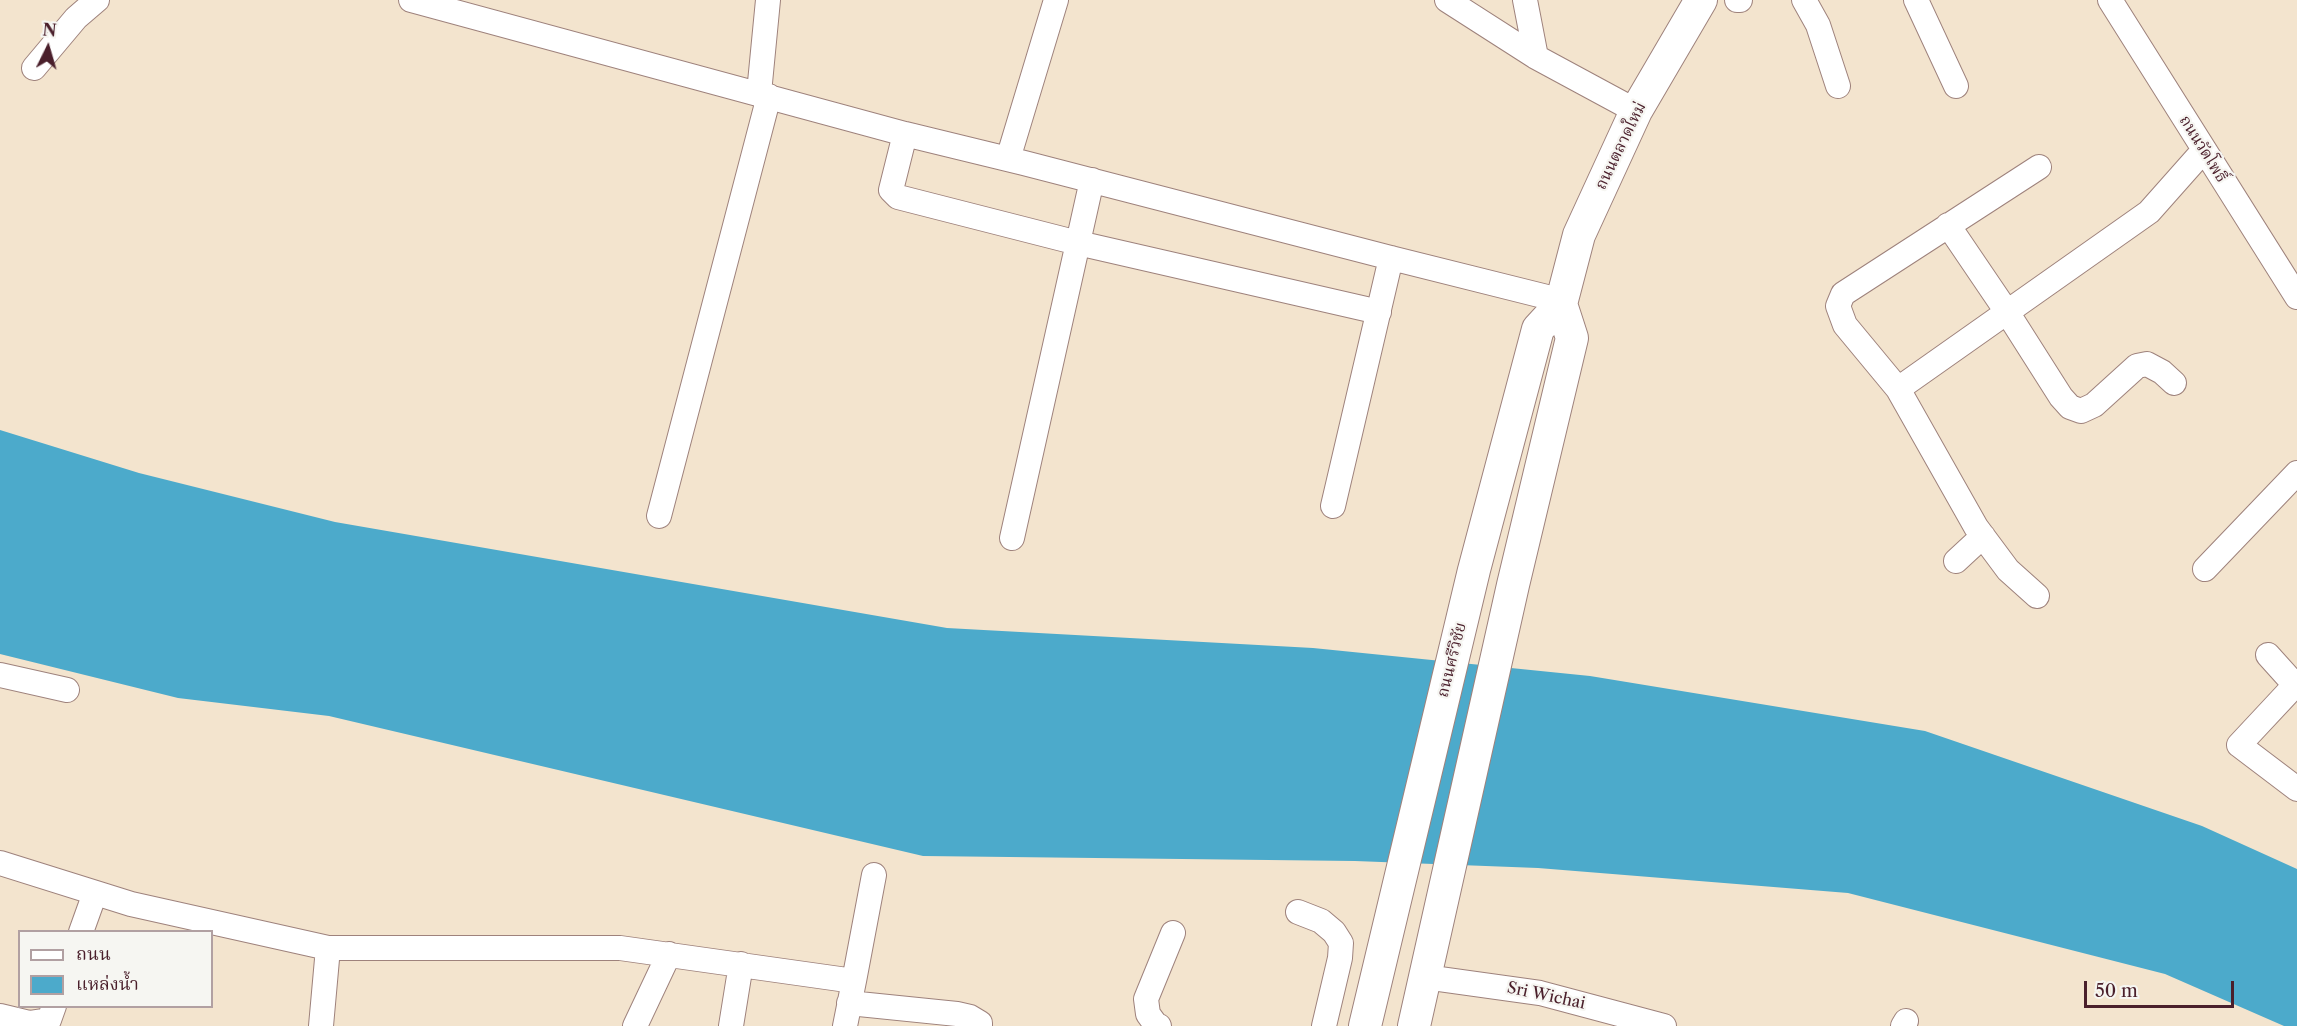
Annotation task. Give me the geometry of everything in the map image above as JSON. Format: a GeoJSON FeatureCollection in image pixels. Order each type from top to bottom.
{"type":"FeatureCollection","features":[{"type":"Feature","properties":{"kind":"main road","name":"ถนนตลาดใหม่"},"geometry":{"type":"LineString","coordinates":[[1562,303],[1579,235],[1636,111],[1701,0]]}},
{"type":"Feature","properties":{"kind":"main road","name":"ถนนศรีวิชัย"},"geometry":{"type":"LineString","coordinates":[[1365,1026],[1474,570],[1538,329],[1562,303]]}},
{"type":"Feature","properties":{"kind":"main road"},"geometry":{"type":"LineString","coordinates":[[1414,1026],[1513,585],[1572,338],[1562,303]]}},
{"type":"Feature","properties":{"kind":"street"},"geometry":{"type":"LineString","coordinates":[[33,68],[76,18],[97,0]]}},
{"type":"Feature","properties":{"kind":"street"},"geometry":{"type":"LineString","coordinates":[[411,0],[437,4],[904,134],[1092,180],[1562,303]]}},
{"type":"Feature","properties":{"kind":"street"},"geometry":{"type":"LineString","coordinates":[[659,516],[764,95],[768,0]]}},
{"type":"Feature","properties":{"kind":"street"},"geometry":{"type":"LineString","coordinates":[[1008,159],[1056,0]]}},
{"type":"Feature","properties":{"kind":"street"},"geometry":{"type":"LineString","coordinates":[[1447,0],[1536,57],[1636,111]]}},
{"type":"Feature","properties":{"kind":"street"},"geometry":{"type":"LineString","coordinates":[[1525,0],[1536,57]]}},
{"type":"Feature","properties":{"kind":"street"},"geometry":{"type":"LineString","coordinates":[[1804,0],[1818,25],[1838,86]]}},
{"type":"Feature","properties":{"kind":"street"},"geometry":{"type":"LineString","coordinates":[[1916,0],[1956,86]]}},
{"type":"Feature","properties":{"kind":"street","name":"ถนนวัดโพธิ์"},"geometry":{"type":"LineString","coordinates":[[2110,0],[2297,297]]}},
{"type":"Feature","properties":{"kind":"street"},"geometry":{"type":"LineString","coordinates":[[904,134],[891,190],[898,197],[1078,243],[1379,312]]}},
{"type":"Feature","properties":{"kind":"street"},"geometry":{"type":"LineString","coordinates":[[1898,389],[2149,212],[2204,150]]}},
{"type":"Feature","properties":{"kind":"street"},"geometry":{"type":"LineString","coordinates":[[2037,596],[2008,570],[1983,536],[1898,389],[1845,325],[1838,306],[1843,294],[2039,167]]}},
{"type":"Feature","properties":{"kind":"street"},"geometry":{"type":"LineString","coordinates":[[1012,538],[1092,180]]}},
{"type":"Feature","properties":{"kind":"street"},"geometry":{"type":"LineString","coordinates":[[1948,225],[2061,397],[2070,407],[2080,411],[2094,405],[2137,366],[2147,364],[2162,372],[2174,383]]}},
{"type":"Feature","properties":{"kind":"street"},"geometry":{"type":"LineString","coordinates":[[1333,506],[1391,258]]}},
{"type":"Feature","properties":{"kind":"street"},"geometry":{"type":"LineString","coordinates":[[2205,569],[2297,473]]}},
{"type":"Feature","properties":{"kind":"street"},"geometry":{"type":"LineString","coordinates":[[1956,561],[1983,536]]}},
{"type":"Feature","properties":{"kind":"street"},"geometry":{"type":"LineString","coordinates":[[2268,655],[2295,685],[2239,745],[2297,789]]}},
{"type":"Feature","properties":{"kind":"street"},"geometry":{"type":"LineString","coordinates":[[0,675],[67,690]]}},
{"type":"Feature","properties":{"kind":"street"},"geometry":{"type":"LineString","coordinates":[[0,863],[131,904],[328,948],[620,948],[741,964],[849,1003],[957,1014],[970,1017],[980,1023],[980,1026]]}},
{"type":"Feature","properties":{"kind":"street"},"geometry":{"type":"LineString","coordinates":[[849,1003],[874,875]]}},
{"type":"Feature","properties":{"kind":"street"},"geometry":{"type":"LineString","coordinates":[[82,930],[95,893]]}},
{"type":"Feature","properties":{"kind":"street"},"geometry":{"type":"LineString","coordinates":[[1298,912],[1321,921],[1334,932],[1341,943],[1340,958],[1324,1026]]}},
{"type":"Feature","properties":{"kind":"street"},"geometry":{"type":"LineString","coordinates":[[1159,1026],[1148,1014],[1146,999],[1173,933]]}},
{"type":"Feature","properties":{"kind":"street"},"geometry":{"type":"LineString","coordinates":[[321,1026],[328,948]]}},
{"type":"Feature","properties":{"kind":"street"},"geometry":{"type":"LineString","coordinates":[[635,1026],[669,954]]}},
{"type":"Feature","properties":{"kind":"street"},"geometry":{"type":"LineString","coordinates":[[731,1026],[741,964]]}},
{"type":"Feature","properties":{"kind":"street","name":"Sri Wichai"},"geometry":{"type":"LineString","coordinates":[[1425,977],[1540,993],[1664,1026]]}},
{"type":"Feature","properties":{"kind":"street"},"geometry":{"type":"LineString","coordinates":[[0,1017],[29,1023],[56,1017]]}},
{"type":"Feature","properties":{"kind":"water"},"geometry":{"type":"Polygon","coordinates":[[[0,430],[139,473],[335,522],[947,628],[1313,648],[1590,676],[1925,731],[2202,826],[2297,869],[2297,1026],[2284,1026],[2165,974],[1848,893],[1538,868],[1355,861],[923,856],[329,716],[178,698],[0,654],[0,430]]]}}]}
